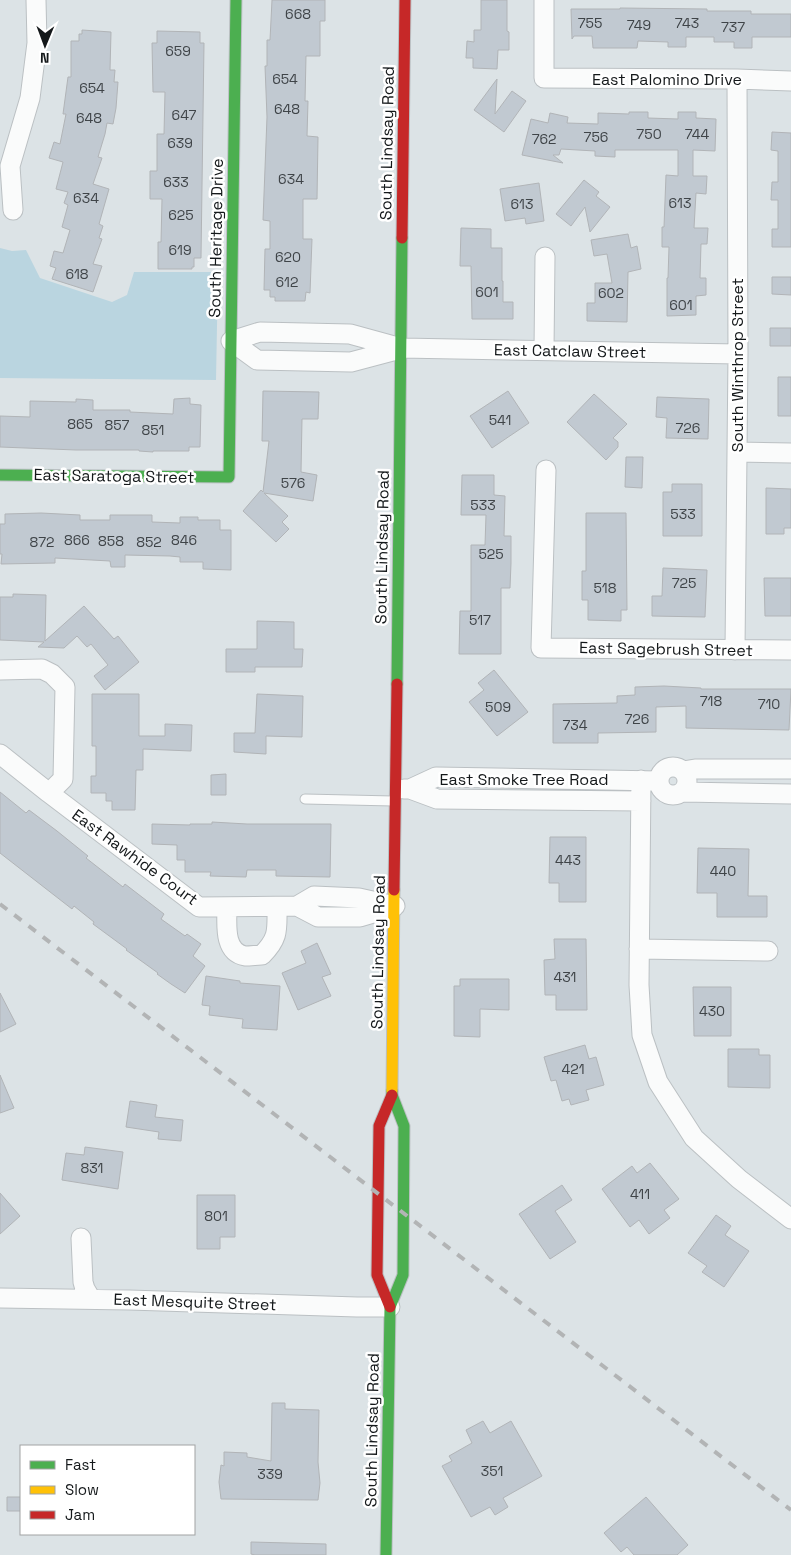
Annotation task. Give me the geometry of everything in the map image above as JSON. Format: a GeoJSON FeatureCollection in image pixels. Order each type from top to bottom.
{"type":"FeatureCollection","features":[{"type":"Feature","properties":{"kind":"main road","name":"South Heritage Drive"},"geometry":{"type":"LineString","coordinates":[[229,478],[236,0]]}},
{"type":"Feature","properties":{"kind":"main road","name":"South Lindsay Road"},"geometry":{"type":"LineString","coordinates":[[390,1307],[378,1275],[378,1202],[379,1126],[392,1095],[395,906],[400,793],[401,348],[405,0]]}},
{"type":"Feature","properties":{"kind":"main road","name":"East Saratoga Street"},"geometry":{"type":"LineString","coordinates":[[0,475],[229,478]]}},
{"type":"Feature","properties":{"kind":"main road","name":"South Lindsay Road"},"geometry":{"type":"LineString","coordinates":[[386,1555],[390,1307],[403,1275],[404,1126],[392,1095]]}},
{"type":"Feature","properties":{"kind":"street"},"geometry":{"type":"LineString","coordinates":[[13,210],[10,166],[30,98],[37,43],[36,0]]}},
{"type":"Feature","properties":{"kind":"street","name":"East Palomino Drive"},"geometry":{"type":"LineString","coordinates":[[544,0],[544,78],[791,81]]}},
{"type":"Feature","properties":{"kind":"street","name":"South Winthrop Street"},"geometry":{"type":"LineString","coordinates":[[735,650],[738,354],[737,79]]}},
{"type":"Feature","properties":{"kind":"street"},"geometry":{"type":"LineString","coordinates":[[544,350],[545,257]]}},
{"type":"Feature","properties":{"kind":"street","name":"East Catclaw Street"},"geometry":{"type":"LineString","coordinates":[[231,341],[260,332],[350,334],[401,348],[738,354]]}},
{"type":"Feature","properties":{"kind":"street","name":"East Catclaw Street"},"geometry":{"type":"LineString","coordinates":[[231,341],[257,360],[352,362],[401,348]]}},
{"type":"Feature","properties":{"kind":"street"},"geometry":{"type":"LineString","coordinates":[[737,452],[791,453]]}},
{"type":"Feature","properties":{"kind":"street","name":"East Sagebrush Street"},"geometry":{"type":"LineString","coordinates":[[546,470],[542,648],[791,650]]}},
{"type":"Feature","properties":{"kind":"street"},"geometry":{"type":"LineString","coordinates":[[0,670],[42,669],[52,674],[65,687],[63,779],[49,793]]}},
{"type":"Feature","properties":{"kind":"street","name":"East Rawhide Court"},"geometry":{"type":"LineString","coordinates":[[0,754],[199,907],[297,906],[318,917],[360,917],[395,906]]}},
{"type":"Feature","properties":{"kind":"street"},"geometry":{"type":"LineString","coordinates":[[683,792],[688,784],[688,779],[683,771],[675,766],[665,769],[650,781],[641,801],[639,985],[642,1035],[658,1082],[694,1138],[739,1179],[791,1219]]}},
{"type":"Feature","properties":{"kind":"street"},"geometry":{"type":"LineString","coordinates":[[650,781],[660,786],[665,793],[674,795],[683,792],[782,794],[782,769],[695,769],[683,771]]}},
{"type":"Feature","properties":{"kind":"street","name":"East Smoke Tree Road"},"geometry":{"type":"LineString","coordinates":[[400,793],[436,777],[650,781]]}},
{"type":"Feature","properties":{"kind":"street","name":"East Smoke Tree Road"},"geometry":{"type":"LineString","coordinates":[[400,793],[437,800],[641,801]]}},
{"type":"Feature","properties":{"kind":"street"},"geometry":{"type":"LineString","coordinates":[[227,907],[228,938],[234,951],[244,956],[262,955],[272,944],[277,931],[277,907]]}},
{"type":"Feature","properties":{"kind":"street"},"geometry":{"type":"LineString","coordinates":[[639,949],[768,951]]}},
{"type":"Feature","properties":{"kind":"street"},"geometry":{"type":"LineString","coordinates":[[81,1238],[83,1282],[91,1299]]}},
{"type":"Feature","properties":{"kind":"street","name":"East Mesquite Street"},"geometry":{"type":"LineString","coordinates":[[0,1298],[390,1307]]}},
{"type":"Feature","properties":{"kind":"lane"},"geometry":{"type":"LineString","coordinates":[[305,799],[400,793]]}},
{"type":"Feature","properties":{"kind":"shaded area"},"geometry":{"type":"Polygon","coordinates":[[[0,248],[12,251],[26,250],[40,278],[112,302],[127,295],[134,272],[218,272],[216,380],[0,378],[0,248]]]}},
{"type":"Feature","properties":{"kind":"building"},"geometry":{"type":"Polygon","coordinates":[[[272,0],[325,0],[325,21],[320,21],[320,56],[306,56],[305,101],[308,101],[307,136],[318,137],[317,199],[303,199],[303,239],[312,239],[310,293],[306,292],[305,301],[275,301],[275,297],[270,297],[270,290],[264,290],[265,249],[270,249],[270,221],[263,220],[267,117],[265,66],[267,66],[267,40],[270,40],[272,0]]]}},
{"type":"Feature","properties":{"kind":"building"},"geometry":{"type":"Polygon","coordinates":[[[481,0],[507,0],[509,50],[498,50],[497,69],[473,68],[473,58],[466,58],[467,41],[474,42],[474,30],[481,30],[481,0]]]}},
{"type":"Feature","properties":{"kind":"building"},"geometry":{"type":"Polygon","coordinates":[[[571,9],[707,9],[707,11],[751,11],[751,14],[791,14],[791,37],[752,37],[752,48],[734,48],[734,42],[714,42],[714,37],[686,37],[686,47],[668,47],[668,42],[638,41],[637,48],[593,48],[592,36],[574,36],[572,39],[571,9]]]}},
{"type":"Feature","properties":{"kind":"building"},"geometry":{"type":"Polygon","coordinates":[[[82,30],[111,32],[110,70],[115,70],[114,82],[118,82],[113,124],[107,123],[98,157],[102,158],[93,184],[109,189],[99,224],[103,226],[99,238],[102,239],[93,264],[102,266],[93,292],[52,279],[56,268],[50,266],[54,251],[63,253],[70,230],[62,227],[68,205],[64,203],[68,192],[56,189],[63,162],[49,158],[54,142],[60,144],[66,114],[63,114],[68,77],[71,77],[71,41],[79,41],[79,34],[82,34],[82,30]]]}},
{"type":"Feature","properties":{"kind":"building"},"geometry":{"type":"Polygon","coordinates":[[[157,31],[200,32],[200,43],[204,43],[201,258],[194,258],[194,267],[192,269],[158,269],[158,242],[161,242],[162,199],[150,199],[150,171],[157,171],[157,134],[164,134],[165,92],[153,92],[152,43],[157,43],[157,31]]]}},
{"type":"Feature","properties":{"kind":"building"},"geometry":{"type":"Polygon","coordinates":[[[497,79],[495,114],[512,91],[526,101],[504,132],[474,110],[497,79]]]}},
{"type":"Feature","properties":{"kind":"building"},"geometry":{"type":"Polygon","coordinates":[[[629,112],[648,112],[648,118],[678,119],[678,112],[696,112],[696,118],[716,119],[715,151],[693,150],[693,176],[707,176],[706,194],[696,193],[694,228],[708,228],[707,244],[701,244],[700,278],[706,278],[706,295],[696,296],[696,315],[667,316],[669,247],[662,247],[662,227],[664,227],[666,175],[678,176],[678,150],[615,150],[615,157],[595,156],[595,151],[561,149],[559,155],[553,155],[563,163],[522,155],[531,119],[548,123],[550,113],[568,117],[567,123],[598,124],[598,113],[629,114],[629,112]]]}},
{"type":"Feature","properties":{"kind":"building"},"geometry":{"type":"Polygon","coordinates":[[[772,132],[791,133],[791,247],[772,247],[772,229],[778,229],[778,200],[771,200],[772,182],[778,182],[778,151],[771,150],[772,132]]]}},
{"type":"Feature","properties":{"kind":"building"},"geometry":{"type":"Polygon","coordinates":[[[584,180],[599,192],[596,196],[610,207],[590,232],[585,207],[571,226],[556,214],[584,180]]]}},
{"type":"Feature","properties":{"kind":"building"},"geometry":{"type":"Polygon","coordinates":[[[539,183],[544,221],[526,224],[525,218],[505,221],[500,189],[539,183]]]}},
{"type":"Feature","properties":{"kind":"building"},"geometry":{"type":"Polygon","coordinates":[[[461,228],[491,229],[491,248],[502,248],[503,302],[513,302],[513,319],[472,319],[471,266],[460,266],[461,228]]]}},
{"type":"Feature","properties":{"kind":"building"},"geometry":{"type":"Polygon","coordinates":[[[628,234],[631,248],[637,246],[641,269],[628,272],[627,322],[587,321],[587,303],[595,303],[595,283],[612,283],[607,254],[594,256],[591,240],[628,234]]]}},
{"type":"Feature","properties":{"kind":"building"},"geometry":{"type":"Polygon","coordinates":[[[772,277],[791,277],[791,295],[772,294],[772,277]]]}},
{"type":"Feature","properties":{"kind":"building"},"geometry":{"type":"Polygon","coordinates":[[[770,328],[791,328],[791,346],[770,346],[770,328]]]}},
{"type":"Feature","properties":{"kind":"building"},"geometry":{"type":"Polygon","coordinates":[[[778,377],[791,377],[791,416],[778,416],[778,377]]]}},
{"type":"Feature","properties":{"kind":"building"},"geometry":{"type":"Polygon","coordinates":[[[263,391],[319,392],[318,419],[302,419],[301,472],[317,475],[313,501],[264,493],[288,516],[282,522],[289,529],[276,542],[243,511],[261,490],[263,492],[269,441],[262,441],[263,391]]]}},
{"type":"Feature","properties":{"kind":"building"},"geometry":{"type":"Polygon","coordinates":[[[508,391],[529,423],[492,448],[470,416],[508,391]]]}},
{"type":"Feature","properties":{"kind":"building"},"geometry":{"type":"Polygon","coordinates":[[[594,394],[627,424],[613,438],[618,442],[618,447],[606,460],[567,422],[594,394]]]}},
{"type":"Feature","properties":{"kind":"building"},"geometry":{"type":"Polygon","coordinates":[[[657,397],[709,399],[708,439],[666,438],[667,418],[656,417],[657,397]]]}},
{"type":"Feature","properties":{"kind":"building"},"geometry":{"type":"Polygon","coordinates":[[[190,398],[190,404],[201,405],[200,447],[189,447],[189,451],[153,452],[139,450],[0,447],[0,416],[30,417],[30,401],[76,402],[76,399],[93,400],[93,410],[130,410],[130,412],[173,414],[174,399],[190,398]]]}},
{"type":"Feature","properties":{"kind":"building"},"geometry":{"type":"Polygon","coordinates":[[[626,457],[643,457],[642,488],[625,487],[626,457]]]}},
{"type":"Feature","properties":{"kind":"building"},"geometry":{"type":"Polygon","coordinates":[[[462,475],[494,475],[494,495],[505,496],[504,536],[511,536],[511,563],[510,588],[501,588],[501,654],[459,654],[460,611],[471,611],[471,545],[485,545],[486,515],[461,515],[462,475]]]}},
{"type":"Feature","properties":{"kind":"building"},"geometry":{"type":"Polygon","coordinates":[[[672,484],[702,484],[702,536],[663,536],[663,492],[672,492],[672,484]]]}},
{"type":"Feature","properties":{"kind":"building"},"geometry":{"type":"Polygon","coordinates":[[[766,488],[791,489],[791,528],[784,528],[784,534],[766,534],[766,488]]]}},
{"type":"Feature","properties":{"kind":"building"},"geometry":{"type":"Polygon","coordinates":[[[586,513],[626,513],[627,610],[621,610],[621,621],[588,620],[588,600],[582,600],[582,571],[586,571],[586,513]]]}},
{"type":"Feature","properties":{"kind":"building"},"geometry":{"type":"Polygon","coordinates":[[[5,514],[80,515],[80,520],[110,520],[110,515],[152,515],[152,522],[180,523],[180,517],[198,517],[198,520],[220,520],[220,530],[231,530],[231,570],[203,569],[203,562],[180,562],[180,557],[170,556],[125,555],[125,567],[111,567],[110,561],[55,558],[55,563],[1,564],[0,524],[5,524],[5,514]]]}},
{"type":"Feature","properties":{"kind":"building"},"geometry":{"type":"Polygon","coordinates":[[[663,568],[707,570],[705,617],[652,616],[652,596],[662,596],[663,568]]]}},
{"type":"Feature","properties":{"kind":"building"},"geometry":{"type":"Polygon","coordinates":[[[764,578],[791,578],[791,616],[765,616],[764,578]]]}},
{"type":"Feature","properties":{"kind":"building"},"geometry":{"type":"Polygon","coordinates":[[[13,594],[46,595],[45,641],[84,606],[114,639],[118,636],[139,662],[105,690],[94,676],[108,665],[91,644],[87,647],[77,636],[64,648],[38,647],[44,642],[0,640],[0,597],[13,597],[13,594]]]}},
{"type":"Feature","properties":{"kind":"building"},"geometry":{"type":"Polygon","coordinates":[[[257,621],[294,622],[294,649],[303,649],[302,667],[255,667],[255,672],[226,672],[226,649],[257,649],[257,621]]]}},
{"type":"Feature","properties":{"kind":"building"},"geometry":{"type":"Polygon","coordinates":[[[494,670],[528,712],[497,736],[469,702],[484,690],[478,683],[494,670]]]}},
{"type":"Feature","properties":{"kind":"building"},"geometry":{"type":"Polygon","coordinates":[[[664,686],[701,689],[791,689],[789,730],[686,728],[686,706],[656,707],[656,732],[598,733],[598,743],[553,743],[553,704],[617,703],[617,696],[635,695],[635,687],[664,686]]]}},
{"type":"Feature","properties":{"kind":"building"},"geometry":{"type":"Polygon","coordinates":[[[92,694],[139,694],[139,736],[165,736],[165,724],[192,725],[191,751],[143,749],[143,770],[136,770],[135,810],[112,810],[112,801],[106,801],[106,793],[91,793],[91,776],[96,776],[96,746],[92,746],[92,694]]]}},
{"type":"Feature","properties":{"kind":"building"},"geometry":{"type":"Polygon","coordinates":[[[257,694],[303,696],[302,737],[266,736],[266,754],[234,752],[234,733],[255,733],[257,694]]]}},
{"type":"Feature","properties":{"kind":"building"},"geometry":{"type":"Polygon","coordinates":[[[226,774],[226,795],[211,795],[211,775],[226,774]]]}},
{"type":"Feature","properties":{"kind":"building"},"geometry":{"type":"Polygon","coordinates":[[[0,792],[26,813],[29,810],[88,856],[86,858],[123,887],[125,884],[164,914],[161,919],[185,936],[187,934],[201,944],[193,956],[205,966],[185,993],[126,950],[74,906],[72,909],[0,853],[0,792]]]}},
{"type":"Feature","properties":{"kind":"building"},"geometry":{"type":"Polygon","coordinates":[[[212,822],[331,824],[330,877],[276,876],[276,870],[247,870],[246,877],[210,876],[211,872],[185,872],[185,860],[177,860],[177,845],[152,844],[152,824],[190,825],[212,824],[212,822]]]}},
{"type":"Feature","properties":{"kind":"building"},"geometry":{"type":"Polygon","coordinates":[[[550,837],[586,837],[586,902],[559,902],[559,883],[549,883],[550,837]]]}},
{"type":"Feature","properties":{"kind":"building"},"geometry":{"type":"Polygon","coordinates":[[[698,848],[749,849],[748,896],[767,896],[767,917],[717,917],[717,893],[697,893],[698,848]]]}},
{"type":"Feature","properties":{"kind":"building"},"geometry":{"type":"Polygon","coordinates":[[[554,939],[586,939],[587,1010],[556,1010],[556,995],[545,995],[544,960],[555,959],[554,939]]]}},
{"type":"Feature","properties":{"kind":"building"},"geometry":{"type":"Polygon","coordinates":[[[317,943],[331,974],[322,977],[331,996],[298,1010],[282,973],[306,963],[301,951],[317,943]]]}},
{"type":"Feature","properties":{"kind":"building"},"geometry":{"type":"Polygon","coordinates":[[[206,976],[240,981],[240,983],[280,986],[277,1030],[242,1028],[243,1019],[209,1015],[210,1006],[202,1005],[206,976]]]}},
{"type":"Feature","properties":{"kind":"building"},"geometry":{"type":"Polygon","coordinates":[[[460,979],[509,979],[509,1010],[480,1009],[480,1037],[454,1036],[454,986],[460,986],[460,979]]]}},
{"type":"Feature","properties":{"kind":"building"},"geometry":{"type":"Polygon","coordinates":[[[693,987],[731,987],[731,1036],[694,1036],[693,987]]]}},
{"type":"Feature","properties":{"kind":"building"},"geometry":{"type":"Polygon","coordinates":[[[0,993],[16,1024],[0,1032],[0,993]]]}},
{"type":"Feature","properties":{"kind":"building"},"geometry":{"type":"Polygon","coordinates":[[[585,1045],[589,1059],[596,1057],[604,1085],[586,1090],[589,1100],[571,1105],[569,1099],[562,1101],[556,1080],[551,1081],[544,1057],[585,1045]]]}},
{"type":"Feature","properties":{"kind":"building"},"geometry":{"type":"Polygon","coordinates":[[[728,1049],[759,1049],[759,1055],[770,1055],[770,1088],[728,1087],[728,1049]]]}},
{"type":"Feature","properties":{"kind":"building"},"geometry":{"type":"Polygon","coordinates":[[[0,1075],[14,1108],[0,1113],[0,1075]]]}},
{"type":"Feature","properties":{"kind":"building"},"geometry":{"type":"Polygon","coordinates":[[[130,1101],[157,1105],[155,1117],[183,1120],[181,1141],[158,1139],[159,1132],[126,1127],[130,1101]]]}},
{"type":"Feature","properties":{"kind":"building"},"geometry":{"type":"Polygon","coordinates":[[[85,1147],[123,1152],[118,1189],[62,1180],[66,1153],[84,1155],[85,1147]]]}},
{"type":"Feature","properties":{"kind":"building"},"geometry":{"type":"Polygon","coordinates":[[[650,1163],[679,1199],[664,1210],[670,1218],[649,1234],[639,1220],[630,1227],[602,1189],[632,1166],[637,1173],[650,1163]]]}},
{"type":"Feature","properties":{"kind":"building"},"geometry":{"type":"Polygon","coordinates":[[[562,1185],[572,1200],[555,1211],[576,1242],[550,1259],[519,1214],[562,1185]]]}},
{"type":"Feature","properties":{"kind":"building"},"geometry":{"type":"Polygon","coordinates":[[[0,1193],[20,1216],[0,1234],[0,1193]]]}},
{"type":"Feature","properties":{"kind":"building"},"geometry":{"type":"Polygon","coordinates":[[[197,1195],[235,1195],[235,1237],[220,1237],[220,1249],[197,1249],[197,1195]]]}},
{"type":"Feature","properties":{"kind":"building"},"geometry":{"type":"Polygon","coordinates":[[[716,1215],[731,1226],[725,1235],[749,1251],[724,1287],[702,1272],[707,1266],[688,1253],[716,1215]]]}},
{"type":"Feature","properties":{"kind":"building"},"geometry":{"type":"Polygon","coordinates":[[[272,1403],[285,1403],[285,1409],[319,1410],[318,1462],[320,1483],[318,1500],[221,1499],[219,1482],[221,1465],[224,1466],[224,1452],[247,1453],[247,1457],[271,1461],[272,1403]]]}},
{"type":"Feature","properties":{"kind":"building"},"geometry":{"type":"Polygon","coordinates":[[[483,1421],[490,1433],[511,1421],[542,1476],[503,1498],[508,1507],[495,1515],[490,1507],[471,1517],[442,1466],[452,1461],[449,1456],[472,1443],[466,1430],[483,1421]]]}},
{"type":"Feature","properties":{"kind":"building"},"geometry":{"type":"Polygon","coordinates":[[[7,1497],[20,1497],[20,1511],[7,1511],[7,1497]]]}},
{"type":"Feature","properties":{"kind":"building"},"geometry":{"type":"Polygon","coordinates":[[[646,1497],[688,1545],[677,1555],[634,1555],[627,1547],[621,1552],[604,1533],[646,1497]]]}},
{"type":"Feature","properties":{"kind":"building"},"geometry":{"type":"Polygon","coordinates":[[[251,1542],[326,1544],[326,1555],[255,1555],[251,1554],[251,1542]]]}},
{"type":"Feature","properties":{"kind":"railway"},"geometry":{"type":"LineString","coordinates":[[0,904],[791,1510]]}},
{"type":"Feature","properties":{"kind":"traffic: fast"},"geometry":{"type":"LineString","coordinates":[[0,475],[229,477],[236,0]]}},
{"type":"Feature","properties":{"kind":"traffic: fast"},"geometry":{"type":"LineString","coordinates":[[397,684],[402,238]]}},
{"type":"Feature","properties":{"kind":"traffic: fast"},"geometry":{"type":"LineString","coordinates":[[386,1555],[390,1307],[403,1275],[404,1126],[392,1091]]}},
{"type":"Feature","properties":{"kind":"traffic: slow"},"geometry":{"type":"LineString","coordinates":[[392,1091],[394,890]]}},
{"type":"Feature","properties":{"kind":"traffic: jam"},"geometry":{"type":"LineString","coordinates":[[402,238],[405,0]]}},
{"type":"Feature","properties":{"kind":"traffic: jam"},"geometry":{"type":"LineString","coordinates":[[394,890],[397,684]]}},
{"type":"Feature","properties":{"kind":"traffic: jam"},"geometry":{"type":"LineString","coordinates":[[390,1307],[377,1275],[379,1126],[392,1095]]}}]}
